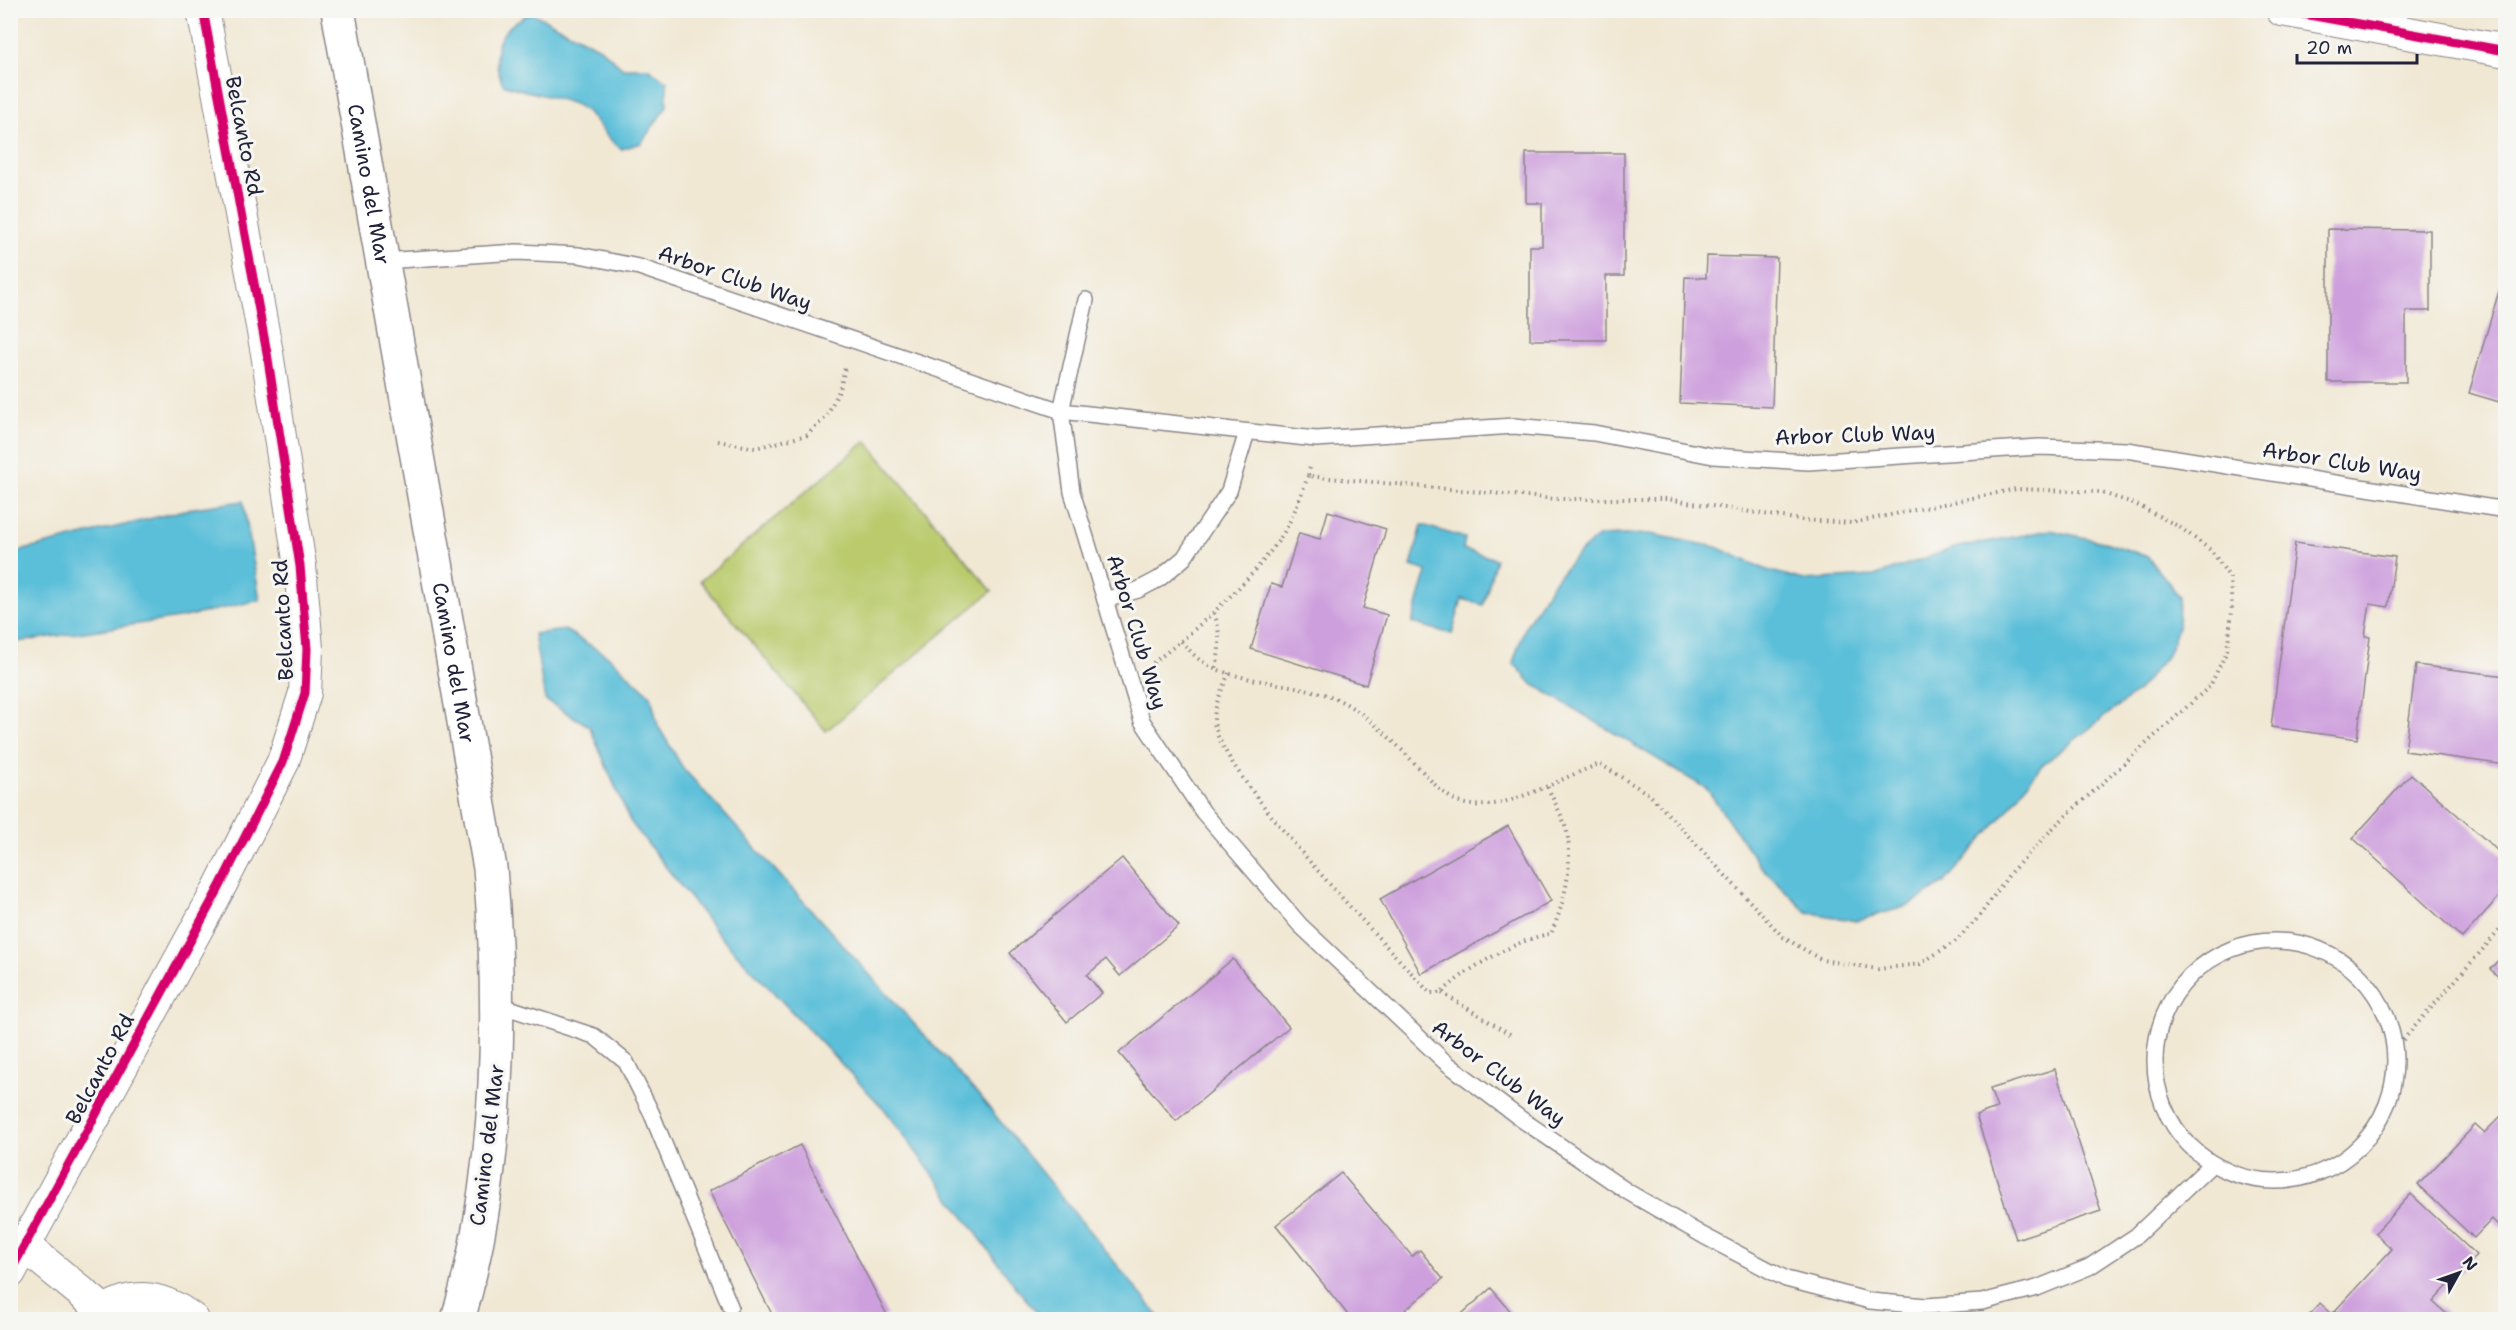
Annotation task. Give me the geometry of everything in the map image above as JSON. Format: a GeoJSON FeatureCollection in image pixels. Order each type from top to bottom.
{"type":"FeatureCollection","features":[{"type":"Feature","properties":{"kind":"street","name":"Belcanto Rd"},"geometry":{"type":"LineString","coordinates":[[193,1320],[172,1305],[148,1298],[124,1300],[98,1315],[18,1259],[219,888],[283,762],[305,693],[307,649],[300,566],[267,353],[203,10]]}},
{"type":"Feature","properties":{"kind":"street","name":"Camino del Mar"},"geometry":{"type":"LineString","coordinates":[[338,10],[485,829],[497,947],[497,1067],[486,1186],[458,1320]]}},
{"type":"Feature","properties":{"kind":"street"},"geometry":{"type":"LineString","coordinates":[[2282,10],[2505,51]]}},
{"type":"Feature","properties":{"kind":"lane","name":"Arbor Club Way"},"geometry":{"type":"LineString","coordinates":[[383,261],[517,252],[579,255],[639,267],[1061,411],[1316,439],[1514,426],[1594,433],[1713,456],[1808,462],[2040,447],[2126,450],[2505,510]]}},
{"type":"Feature","properties":{"kind":"lane"},"geometry":{"type":"LineString","coordinates":[[1061,411],[1086,300]]}},
{"type":"Feature","properties":{"kind":"lane","name":"Arbor Club Way"},"geometry":{"type":"LineString","coordinates":[[1061,411],[1072,492],[1142,721],[1203,812],[1300,925],[1408,1029],[1444,1061],[1521,1119],[1628,1192],[1786,1279],[1870,1301],[1926,1306],[1982,1302],[2037,1288],[2089,1267],[2136,1236],[2212,1164]]}},
{"type":"Feature","properties":{"kind":"lane"},"geometry":{"type":"LineString","coordinates":[[1105,600],[1138,591],[1159,579],[1184,558],[1229,491],[1247,432]]}},
{"type":"Feature","properties":{"kind":"lane"},"geometry":{"type":"LineString","coordinates":[[2264,940],[2301,942],[2336,957],[2366,981],[2386,1013],[2395,1049],[2394,1085],[2382,1118],[2362,1146],[2333,1167],[2294,1181],[2251,1180],[2212,1164],[2183,1140],[2163,1108],[2154,1071],[2156,1033],[2171,999],[2195,969],[2227,949],[2264,940]]}},
{"type":"Feature","properties":{"kind":"lane"},"geometry":{"type":"LineString","coordinates":[[497,1004],[594,1036],[626,1062],[651,1112],[730,1306]]}},
{"type":"Feature","properties":{"kind":"path"},"geometry":{"type":"LineString","coordinates":[[718,441],[755,448],[807,435],[826,417],[840,389],[852,341]]}},
{"type":"Feature","properties":{"kind":"path"},"geometry":{"type":"LineString","coordinates":[[1127,670],[1157,662],[1214,613],[1279,540],[1308,476],[1316,439]]}},
{"type":"Feature","properties":{"kind":"path"},"geometry":{"type":"LineString","coordinates":[[1181,641],[1200,660],[1229,673],[1292,685],[1347,704],[1378,728],[1447,797],[1468,805],[1500,802],[1600,764],[1650,795],[1783,936],[1822,960],[1878,969],[1920,964],[1956,941],[1978,918],[2011,872],[2056,824],[2100,782],[2169,725],[2210,686],[2227,651],[2232,611],[2230,578],[2212,550],[2178,526],[2133,503],[2099,492],[2016,489],[1852,523],[1802,520],[1667,499],[1556,499],[1308,476]]}},
{"type":"Feature","properties":{"kind":"path"},"geometry":{"type":"LineString","coordinates":[[1214,613],[1218,623],[1220,650],[1216,668]]}},
{"type":"Feature","properties":{"kind":"path"},"geometry":{"type":"LineString","coordinates":[[1229,673],[1214,721],[1220,742],[1291,839],[1430,993],[1442,993],[1513,1036]]}},
{"type":"Feature","properties":{"kind":"path"},"geometry":{"type":"LineString","coordinates":[[1442,993],[1451,982],[1506,949],[1535,935],[1551,934],[1561,910],[1568,873],[1568,837],[1547,786]]}},
{"type":"Feature","properties":{"kind":"path"},"geometry":{"type":"LineString","coordinates":[[2395,1049],[2505,923]]}},
{"type":"Feature","properties":{"kind":"green space"},"geometry":{"type":"Polygon","coordinates":[[[866,441],[992,591],[826,731],[700,581],[866,441]]]}},
{"type":"Feature","properties":{"kind":"water"},"geometry":{"type":"Polygon","coordinates":[[[532,13],[600,48],[623,68],[648,68],[667,82],[667,106],[641,143],[622,149],[580,107],[503,84],[496,61],[499,41],[511,25],[532,13]]]}},
{"type":"Feature","properties":{"kind":"water"},"geometry":{"type":"Polygon","coordinates":[[[243,501],[260,600],[185,617],[11,643],[11,553],[193,508],[243,501]]]}},
{"type":"Feature","properties":{"kind":"water"},"geometry":{"type":"Polygon","coordinates":[[[1422,525],[1465,538],[1463,549],[1496,559],[1483,605],[1462,599],[1452,634],[1412,623],[1427,571],[1411,566],[1422,525]]]}},
{"type":"Feature","properties":{"kind":"water"},"geometry":{"type":"Polygon","coordinates":[[[2050,530],[2108,543],[2148,557],[2179,596],[2178,627],[2169,653],[2138,691],[2042,765],[2006,812],[1944,883],[1908,906],[1856,921],[1807,912],[1760,866],[1707,789],[1531,683],[1513,662],[1526,625],[1555,580],[1578,554],[1599,536],[1650,534],[1716,547],[1767,570],[1804,580],[1874,576],[1954,548],[2050,530]]]}},
{"type":"Feature","properties":{"kind":"water"},"geometry":{"type":"Polygon","coordinates":[[[565,630],[608,656],[651,696],[658,726],[683,768],[981,1098],[1161,1319],[1043,1319],[1019,1291],[885,1110],[718,934],[630,821],[589,726],[545,700],[534,634],[565,630]]]}},
{"type":"Feature","properties":{"kind":"building"},"geometry":{"type":"Polygon","coordinates":[[[1526,153],[1624,153],[1624,276],[1606,276],[1606,340],[1530,340],[1530,246],[1542,246],[1542,203],[1526,203],[1526,153]]]}},
{"type":"Feature","properties":{"kind":"building"},"geometry":{"type":"Polygon","coordinates":[[[2328,229],[2430,230],[2430,311],[2406,311],[2406,382],[2328,382],[2328,229]]]}},
{"type":"Feature","properties":{"kind":"building"},"geometry":{"type":"Polygon","coordinates":[[[1707,256],[1777,258],[1772,407],[1680,403],[1685,277],[1706,278],[1707,256]]]}},
{"type":"Feature","properties":{"kind":"building"},"geometry":{"type":"Polygon","coordinates":[[[2501,284],[2506,285],[2506,404],[2469,393],[2501,284]]]}},
{"type":"Feature","properties":{"kind":"building"},"geometry":{"type":"Polygon","coordinates":[[[1328,511],[1386,529],[1363,608],[1387,615],[1366,685],[1251,649],[1271,584],[1282,587],[1299,533],[1320,539],[1328,511]]]}},
{"type":"Feature","properties":{"kind":"building"},"geometry":{"type":"Polygon","coordinates":[[[2295,543],[2395,557],[2388,607],[2370,604],[2365,636],[2370,637],[2357,739],[2271,727],[2295,543]]]}},
{"type":"Feature","properties":{"kind":"building"},"geometry":{"type":"Polygon","coordinates":[[[2416,665],[2506,676],[2506,765],[2405,751],[2416,665]]]}},
{"type":"Feature","properties":{"kind":"building"},"geometry":{"type":"Polygon","coordinates":[[[2411,774],[2506,858],[2506,889],[2462,938],[2353,838],[2411,774]]]}},
{"type":"Feature","properties":{"kind":"building"},"geometry":{"type":"Polygon","coordinates":[[[1508,826],[1551,901],[1421,974],[1380,899],[1508,826]]]}},
{"type":"Feature","properties":{"kind":"building"},"geometry":{"type":"Polygon","coordinates":[[[1122,858],[1179,926],[1120,976],[1106,959],[1087,975],[1102,993],[1067,1022],[1010,953],[1122,858]]]}},
{"type":"Feature","properties":{"kind":"building"},"geometry":{"type":"Polygon","coordinates":[[[2506,952],[2506,984],[2490,969],[2506,952]]]}},
{"type":"Feature","properties":{"kind":"building"},"geometry":{"type":"Polygon","coordinates":[[[1233,959],[1289,1027],[1176,1121],[1119,1053],[1233,959]]]}},
{"type":"Feature","properties":{"kind":"building"},"geometry":{"type":"Polygon","coordinates":[[[2055,1069],[2101,1211],[2016,1239],[1976,1115],[1997,1108],[1990,1089],[2055,1069]]]}},
{"type":"Feature","properties":{"kind":"building"},"geometry":{"type":"Polygon","coordinates":[[[2506,1111],[2506,1221],[2500,1227],[2492,1219],[2474,1238],[2418,1185],[2475,1125],[2484,1133],[2506,1111]]]}},
{"type":"Feature","properties":{"kind":"building"},"geometry":{"type":"Polygon","coordinates":[[[800,1145],[887,1315],[879,1320],[775,1320],[709,1191],[800,1145]]]}},
{"type":"Feature","properties":{"kind":"building"},"geometry":{"type":"Polygon","coordinates":[[[1341,1173],[1412,1256],[1420,1250],[1443,1279],[1393,1320],[1352,1320],[1276,1225],[1341,1173]]]}},
{"type":"Feature","properties":{"kind":"building"},"geometry":{"type":"Polygon","coordinates":[[[2411,1194],[2476,1255],[2433,1302],[2448,1315],[2443,1320],[2305,1320],[2320,1303],[2332,1314],[2392,1249],[2375,1233],[2411,1194]]]}},
{"type":"Feature","properties":{"kind":"building"},"geometry":{"type":"Polygon","coordinates":[[[1491,1288],[1518,1320],[1455,1320],[1491,1288]]]}},
{"type":"Feature","properties":{"kind":"cycle path"},"geometry":{"type":"LineString","coordinates":[[10,1272],[219,888],[283,762],[305,693],[307,649],[300,566],[267,353],[203,10]]}},
{"type":"Feature","properties":{"kind":"cycle path"},"geometry":{"type":"LineString","coordinates":[[2282,10],[2506,51]]}}]}
